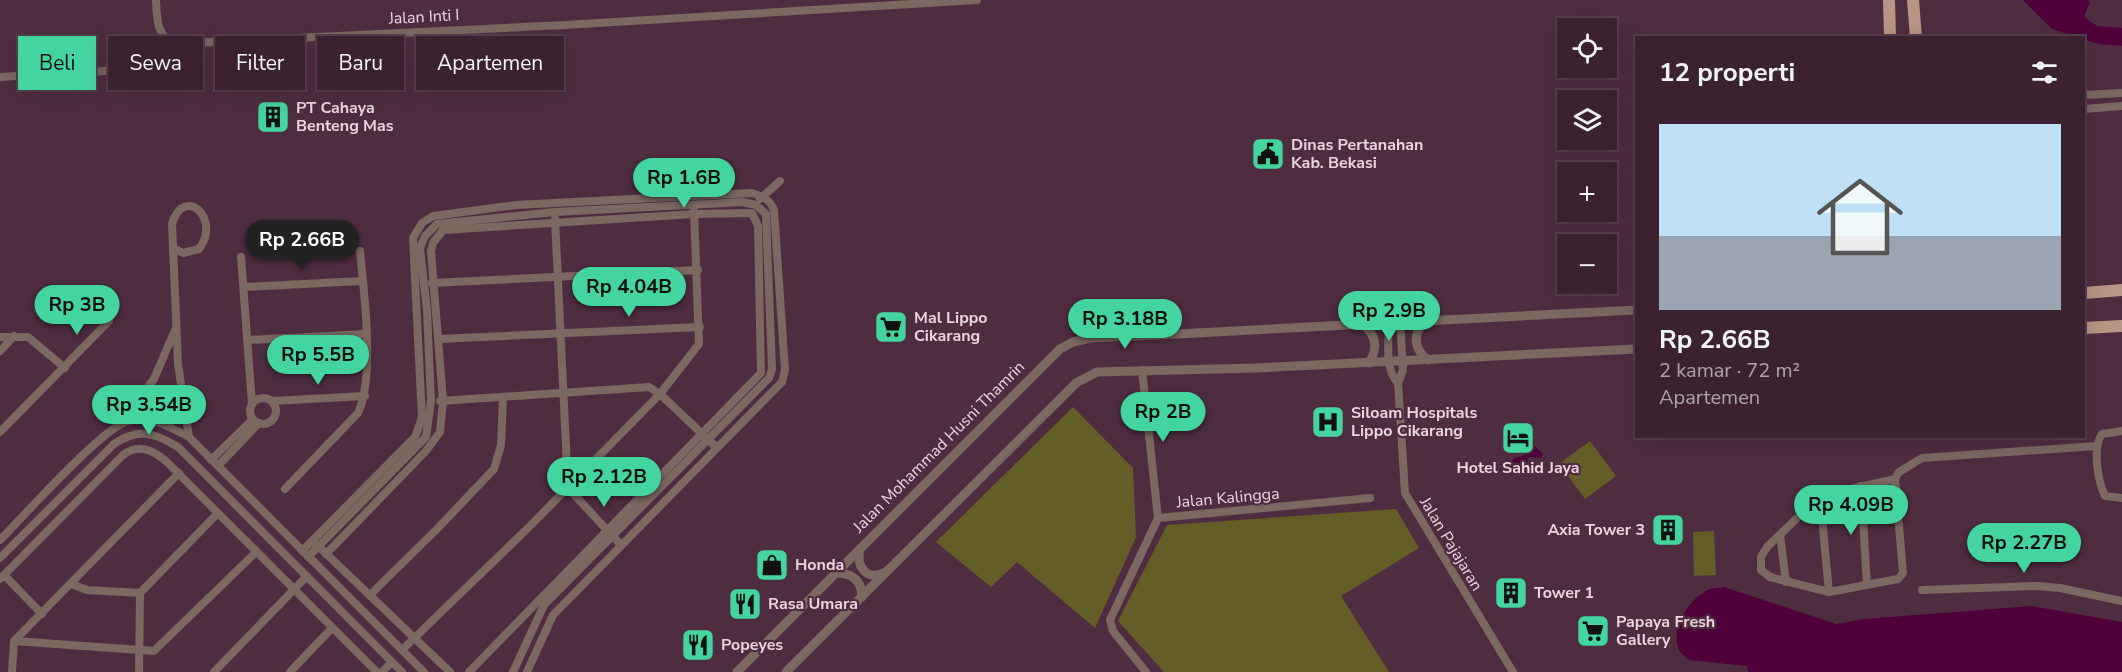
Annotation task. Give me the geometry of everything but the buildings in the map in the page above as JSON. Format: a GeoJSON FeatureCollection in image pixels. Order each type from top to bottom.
{"type":"FeatureCollection","features":[{"type":"Feature","properties":{"kind":"main road"},"geometry":{"type":"LineString","coordinates":[[1888,0],[1890,36]]}},
{"type":"Feature","properties":{"kind":"main road"},"geometry":{"type":"LineString","coordinates":[[1913,0],[1916,36]]}},
{"type":"Feature","properties":{"kind":"main road"},"geometry":{"type":"LineString","coordinates":[[2085,293],[2122,290]]}},
{"type":"Feature","properties":{"kind":"main road"},"geometry":{"type":"LineString","coordinates":[[2085,328],[2122,326]]}},
{"type":"Feature","properties":{"kind":"street","name":"Jalan Inti I"},"geometry":{"type":"LineString","coordinates":[[156,0],[158,25],[166,40],[173,44],[577,25],[977,0]]}},
{"type":"Feature","properties":{"kind":"street"},"geometry":{"type":"LineString","coordinates":[[0,77],[106,71]]}},
{"type":"Feature","properties":{"kind":"street"},"geometry":{"type":"LineString","coordinates":[[2085,95],[2122,93]]}},
{"type":"Feature","properties":{"kind":"street"},"geometry":{"type":"LineString","coordinates":[[2085,108],[2122,106]]}},
{"type":"Feature","properties":{"kind":"street"},"geometry":{"type":"LineString","coordinates":[[752,213],[762,196],[780,181]]}},
{"type":"Feature","properties":{"kind":"street"},"geometry":{"type":"LineString","coordinates":[[361,498],[416,436],[422,418],[413,238],[422,223],[433,216],[486,208],[752,192],[771,203],[774,210],[786,370],[782,382],[552,615],[527,672]]}},
{"type":"Feature","properties":{"kind":"street"},"geometry":{"type":"LineString","coordinates":[[616,200],[616,209]]}},
{"type":"Feature","properties":{"kind":"street"},"geometry":{"type":"LineString","coordinates":[[326,554],[438,438],[443,401],[431,251],[433,243],[443,230],[555,223],[743,202],[756,205],[766,214],[772,369],[769,378],[705,438],[539,606],[469,672]]}},
{"type":"Feature","properties":{"kind":"street"},"geometry":{"type":"LineString","coordinates":[[175,249],[183,253],[199,249],[206,240],[205,217],[200,208],[187,207],[177,212],[172,224],[175,249],[176,329],[189,437]]}},
{"type":"Feature","properties":{"kind":"street"},"geometry":{"type":"LineString","coordinates":[[486,208],[486,217]]}},
{"type":"Feature","properties":{"kind":"street"},"geometry":{"type":"LineString","coordinates":[[305,554],[426,437],[431,401],[425,283],[420,248],[425,236],[437,224],[486,217],[616,209],[694,209],[752,213]]}},
{"type":"Feature","properties":{"kind":"street"},"geometry":{"type":"LineString","coordinates":[[402,650],[568,488],[660,394],[699,344],[694,209]]}},
{"type":"Feature","properties":{"kind":"street"},"geometry":{"type":"LineString","coordinates":[[555,212],[568,488],[621,545]]}},
{"type":"Feature","properties":{"kind":"street"},"geometry":{"type":"LineString","coordinates":[[705,438],[761,373],[758,226],[752,213]]}},
{"type":"Feature","properties":{"kind":"street"},"geometry":{"type":"LineString","coordinates":[[285,489],[358,413],[366,396],[360,251]]}},
{"type":"Feature","properties":{"kind":"street"},"geometry":{"type":"LineString","coordinates":[[241,257],[252,404],[250,411],[256,421],[264,423],[274,417],[276,412],[272,401]]}},
{"type":"Feature","properties":{"kind":"street"},"geometry":{"type":"LineString","coordinates":[[425,283],[698,270]]}},
{"type":"Feature","properties":{"kind":"street"},"geometry":{"type":"LineString","coordinates":[[244,287],[363,280]]}},
{"type":"Feature","properties":{"kind":"street"},"geometry":{"type":"LineString","coordinates":[[417,310],[427,311]]}},
{"type":"Feature","properties":{"kind":"street","name":"Jalan Mohammad Husni Thamrin"},"geometry":{"type":"LineString","coordinates":[[737,672],[1060,349],[1072,342],[1091,338],[1240,332],[1400,320],[1635,310]]}},
{"type":"Feature","properties":{"kind":"street"},"geometry":{"type":"LineString","coordinates":[[1428,360],[1417,347],[1415,339],[1418,330],[1431,319]]}},
{"type":"Feature","properties":{"kind":"street","name":"Jalan Pajajaran"},"geometry":{"type":"LineString","coordinates":[[1400,320],[1403,362],[1398,383],[1406,493],[1513,672]]}},
{"type":"Feature","properties":{"kind":"street"},"geometry":{"type":"LineString","coordinates":[[0,432],[109,321]]}},
{"type":"Feature","properties":{"kind":"street","name":"Jalan Pajajaran"},"geometry":{"type":"LineString","coordinates":[[1389,321],[1389,362],[1393,379],[1398,383]]}},
{"type":"Feature","properties":{"kind":"street"},"geometry":{"type":"LineString","coordinates":[[1360,323],[1367,327],[1375,340],[1376,349],[1369,363]]}},
{"type":"Feature","properties":{"kind":"street"},"geometry":{"type":"LineString","coordinates":[[439,339],[700,327]]}},
{"type":"Feature","properties":{"kind":"street"},"geometry":{"type":"LineString","coordinates":[[0,540],[100,439],[120,423],[154,380],[176,329]]}},
{"type":"Feature","properties":{"kind":"street"},"geometry":{"type":"LineString","coordinates":[[247,340],[365,334]]}},
{"type":"Feature","properties":{"kind":"street"},"geometry":{"type":"LineString","coordinates":[[0,336],[28,337],[65,368]]}},
{"type":"Feature","properties":{"kind":"street"},"geometry":{"type":"LineString","coordinates":[[0,351],[14,336]]}},
{"type":"Feature","properties":{"kind":"street"},"geometry":{"type":"LineString","coordinates":[[786,672],[1076,383],[1097,372],[1403,362],[1635,349]]}},
{"type":"Feature","properties":{"kind":"street"},"geometry":{"type":"LineString","coordinates":[[1142,370],[1158,518]]}},
{"type":"Feature","properties":{"kind":"street"},"geometry":{"type":"LineString","coordinates":[[421,400],[443,401],[649,387],[660,394],[717,448]]}},
{"type":"Feature","properties":{"kind":"street"},"geometry":{"type":"LineString","coordinates":[[252,404],[261,398],[272,401],[366,396]]}},
{"type":"Feature","properties":{"kind":"street"},"geometry":{"type":"LineString","coordinates":[[370,595],[494,469],[501,444],[503,397]]}},
{"type":"Feature","properties":{"kind":"street"},"geometry":{"type":"LineString","coordinates":[[120,423],[135,420],[163,422],[189,437],[424,672]]}},
{"type":"Feature","properties":{"kind":"street"},"geometry":{"type":"LineString","coordinates":[[211,460],[256,421]]}},
{"type":"Feature","properties":{"kind":"street"},"geometry":{"type":"LineString","coordinates":[[218,466],[256,421]]}},
{"type":"Feature","properties":{"kind":"street"},"geometry":{"type":"LineString","coordinates":[[2122,431],[2102,434],[2097,446],[2101,488],[2105,496],[2122,498]]}},
{"type":"Feature","properties":{"kind":"street"},"geometry":{"type":"LineString","coordinates":[[0,558],[114,444],[126,436],[142,432],[159,436],[178,447],[402,672]]}},
{"type":"Feature","properties":{"kind":"street"},"geometry":{"type":"LineString","coordinates":[[114,444],[123,455]]}},
{"type":"Feature","properties":{"kind":"street"},"geometry":{"type":"LineString","coordinates":[[1895,478],[1820,496],[1767,547],[1760,563],[1766,575],[1829,592],[1898,579],[1903,573],[1895,478],[1899,472],[1922,458],[2097,446]]}},
{"type":"Feature","properties":{"kind":"street"},"geometry":{"type":"LineString","coordinates":[[42,614],[2,577],[123,455],[130,450],[147,449],[154,451],[179,473],[255,553],[379,672],[392,662]]}},
{"type":"Feature","properties":{"kind":"street"},"geometry":{"type":"LineString","coordinates":[[407,457],[414,463]]}},
{"type":"Feature","properties":{"kind":"street"},"geometry":{"type":"LineString","coordinates":[[12,672],[14,641],[179,473]]}},
{"type":"Feature","properties":{"kind":"street"},"geometry":{"type":"LineString","coordinates":[[1861,486],[1867,585]]}},
{"type":"Feature","properties":{"kind":"street"},"geometry":{"type":"LineString","coordinates":[[1820,496],[1829,592]]}},
{"type":"Feature","properties":{"kind":"street","name":"Jalan Kalingga"},"geometry":{"type":"LineString","coordinates":[[1146,672],[1113,631],[1110,621],[1158,518],[1370,498]]}},
{"type":"Feature","properties":{"kind":"street"},"geometry":{"type":"LineString","coordinates":[[139,672],[140,593],[218,513]]}},
{"type":"Feature","properties":{"kind":"street"},"geometry":{"type":"LineString","coordinates":[[255,523],[265,514]]}},
{"type":"Feature","properties":{"kind":"street"},"geometry":{"type":"LineString","coordinates":[[14,526],[24,535]]}},
{"type":"Feature","properties":{"kind":"street"},"geometry":{"type":"LineString","coordinates":[[1780,535],[1786,582]]}},
{"type":"Feature","properties":{"kind":"street"},"geometry":{"type":"LineString","coordinates":[[316,543],[450,672]]}},
{"type":"Feature","properties":{"kind":"street"},"geometry":{"type":"LineString","coordinates":[[860,549],[858,558],[860,568],[867,574],[877,576],[886,572]]}},
{"type":"Feature","properties":{"kind":"street"},"geometry":{"type":"LineString","coordinates":[[14,641],[140,652],[161,647],[255,553]]}},
{"type":"Feature","properties":{"kind":"street"},"geometry":{"type":"LineString","coordinates":[[836,573],[852,576],[858,581],[862,597]]}},
{"type":"Feature","properties":{"kind":"street"},"geometry":{"type":"LineString","coordinates":[[214,672],[307,576]]}},
{"type":"Feature","properties":{"kind":"street"},"geometry":{"type":"LineString","coordinates":[[71,584],[87,590],[140,593]]}},
{"type":"Feature","properties":{"kind":"street"},"geometry":{"type":"LineString","coordinates":[[1922,590],[2037,586],[2060,588],[2122,601]]}},
{"type":"Feature","properties":{"kind":"street"},"geometry":{"type":"LineString","coordinates":[[513,672],[539,606]]}},
{"type":"Feature","properties":{"kind":"street"},"geometry":{"type":"LineString","coordinates":[[290,672],[332,628]]}},
{"type":"Feature","properties":{"kind":"street"},"geometry":{"type":"LineString","coordinates":[[377,647],[388,636]]}},
{"type":"Feature","properties":{"kind":"shaded area"},"geometry":{"type":"Polygon","coordinates":[[[2023,0],[2088,0],[2090,2],[2084,17],[2097,26],[2122,28],[2122,46],[2099,44],[2085,40],[2085,36],[2074,36],[2052,29],[2023,0]]]}},
{"type":"Feature","properties":{"kind":"shaded area"},"geometry":{"type":"Polygon","coordinates":[[[1073,407],[1133,468],[1136,537],[1095,628],[1017,562],[991,587],[936,542],[1073,407]]]}},
{"type":"Feature","properties":{"kind":"shaded area"},"geometry":{"type":"Polygon","coordinates":[[[1528,439],[1543,454],[1541,458],[1529,457],[1527,461],[1531,469],[1528,472],[1512,462],[1514,458],[1523,456],[1523,442],[1528,439]]]}},
{"type":"Feature","properties":{"kind":"shaded area"},"geometry":{"type":"Polygon","coordinates":[[[1590,441],[1616,476],[1585,499],[1559,464],[1590,441]]]}},
{"type":"Feature","properties":{"kind":"shaded area"},"geometry":{"type":"Polygon","coordinates":[[[1396,509],[1419,548],[1341,596],[1389,672],[1164,672],[1118,621],[1167,525],[1396,509]]]}},
{"type":"Feature","properties":{"kind":"shaded area"},"geometry":{"type":"Polygon","coordinates":[[[1714,531],[1716,575],[1694,576],[1693,532],[1714,531]]]}},
{"type":"Feature","properties":{"kind":"shaded area"},"geometry":{"type":"Polygon","coordinates":[[[1724,587],[1836,624],[1864,619],[2032,606],[2122,622],[2122,672],[1748,672],[1747,666],[1689,660],[1679,650],[1677,641],[1679,623],[1683,614],[1703,593],[1710,589],[1724,587]]]}},
{"type":"Feature","properties":{"kind":"place","name":"PT Cahaya Benteng Mas"},"geometry":{"type":"Point","coordinates":[273,117]}},
{"type":"Feature","properties":{"kind":"place","name":"Dinas Pertanahan Kab. Bekasi"},"geometry":{"type":"Point","coordinates":[1268,154]}},
{"type":"Feature","properties":{"kind":"place","name":"Mal Lippo Cikarang"},"geometry":{"type":"Point","coordinates":[891,327]}},
{"type":"Feature","properties":{"kind":"place","name":"Siloam Hospitals Lippo Cikarang"},"geometry":{"type":"Point","coordinates":[1328,422]}},
{"type":"Feature","properties":{"kind":"place","name":"Hotel Sahid Jaya"},"geometry":{"type":"Point","coordinates":[1518,438]}},
{"type":"Feature","properties":{"kind":"place","name":"Axia Tower 3"},"geometry":{"type":"Point","coordinates":[1668,530]}},
{"type":"Feature","properties":{"kind":"place","name":"Honda"},"geometry":{"type":"Point","coordinates":[772,565]}},
{"type":"Feature","properties":{"kind":"place","name":"Tower 1"},"geometry":{"type":"Point","coordinates":[1511,593]}},
{"type":"Feature","properties":{"kind":"place","name":"Rasa Umara"},"geometry":{"type":"Point","coordinates":[745,604]}},
{"type":"Feature","properties":{"kind":"place","name":"Papaya Fresh Gallery"},"geometry":{"type":"Point","coordinates":[1593,631]}},
{"type":"Feature","properties":{"kind":"place","name":"Popeyes"},"geometry":{"type":"Point","coordinates":[698,645]}}]}
